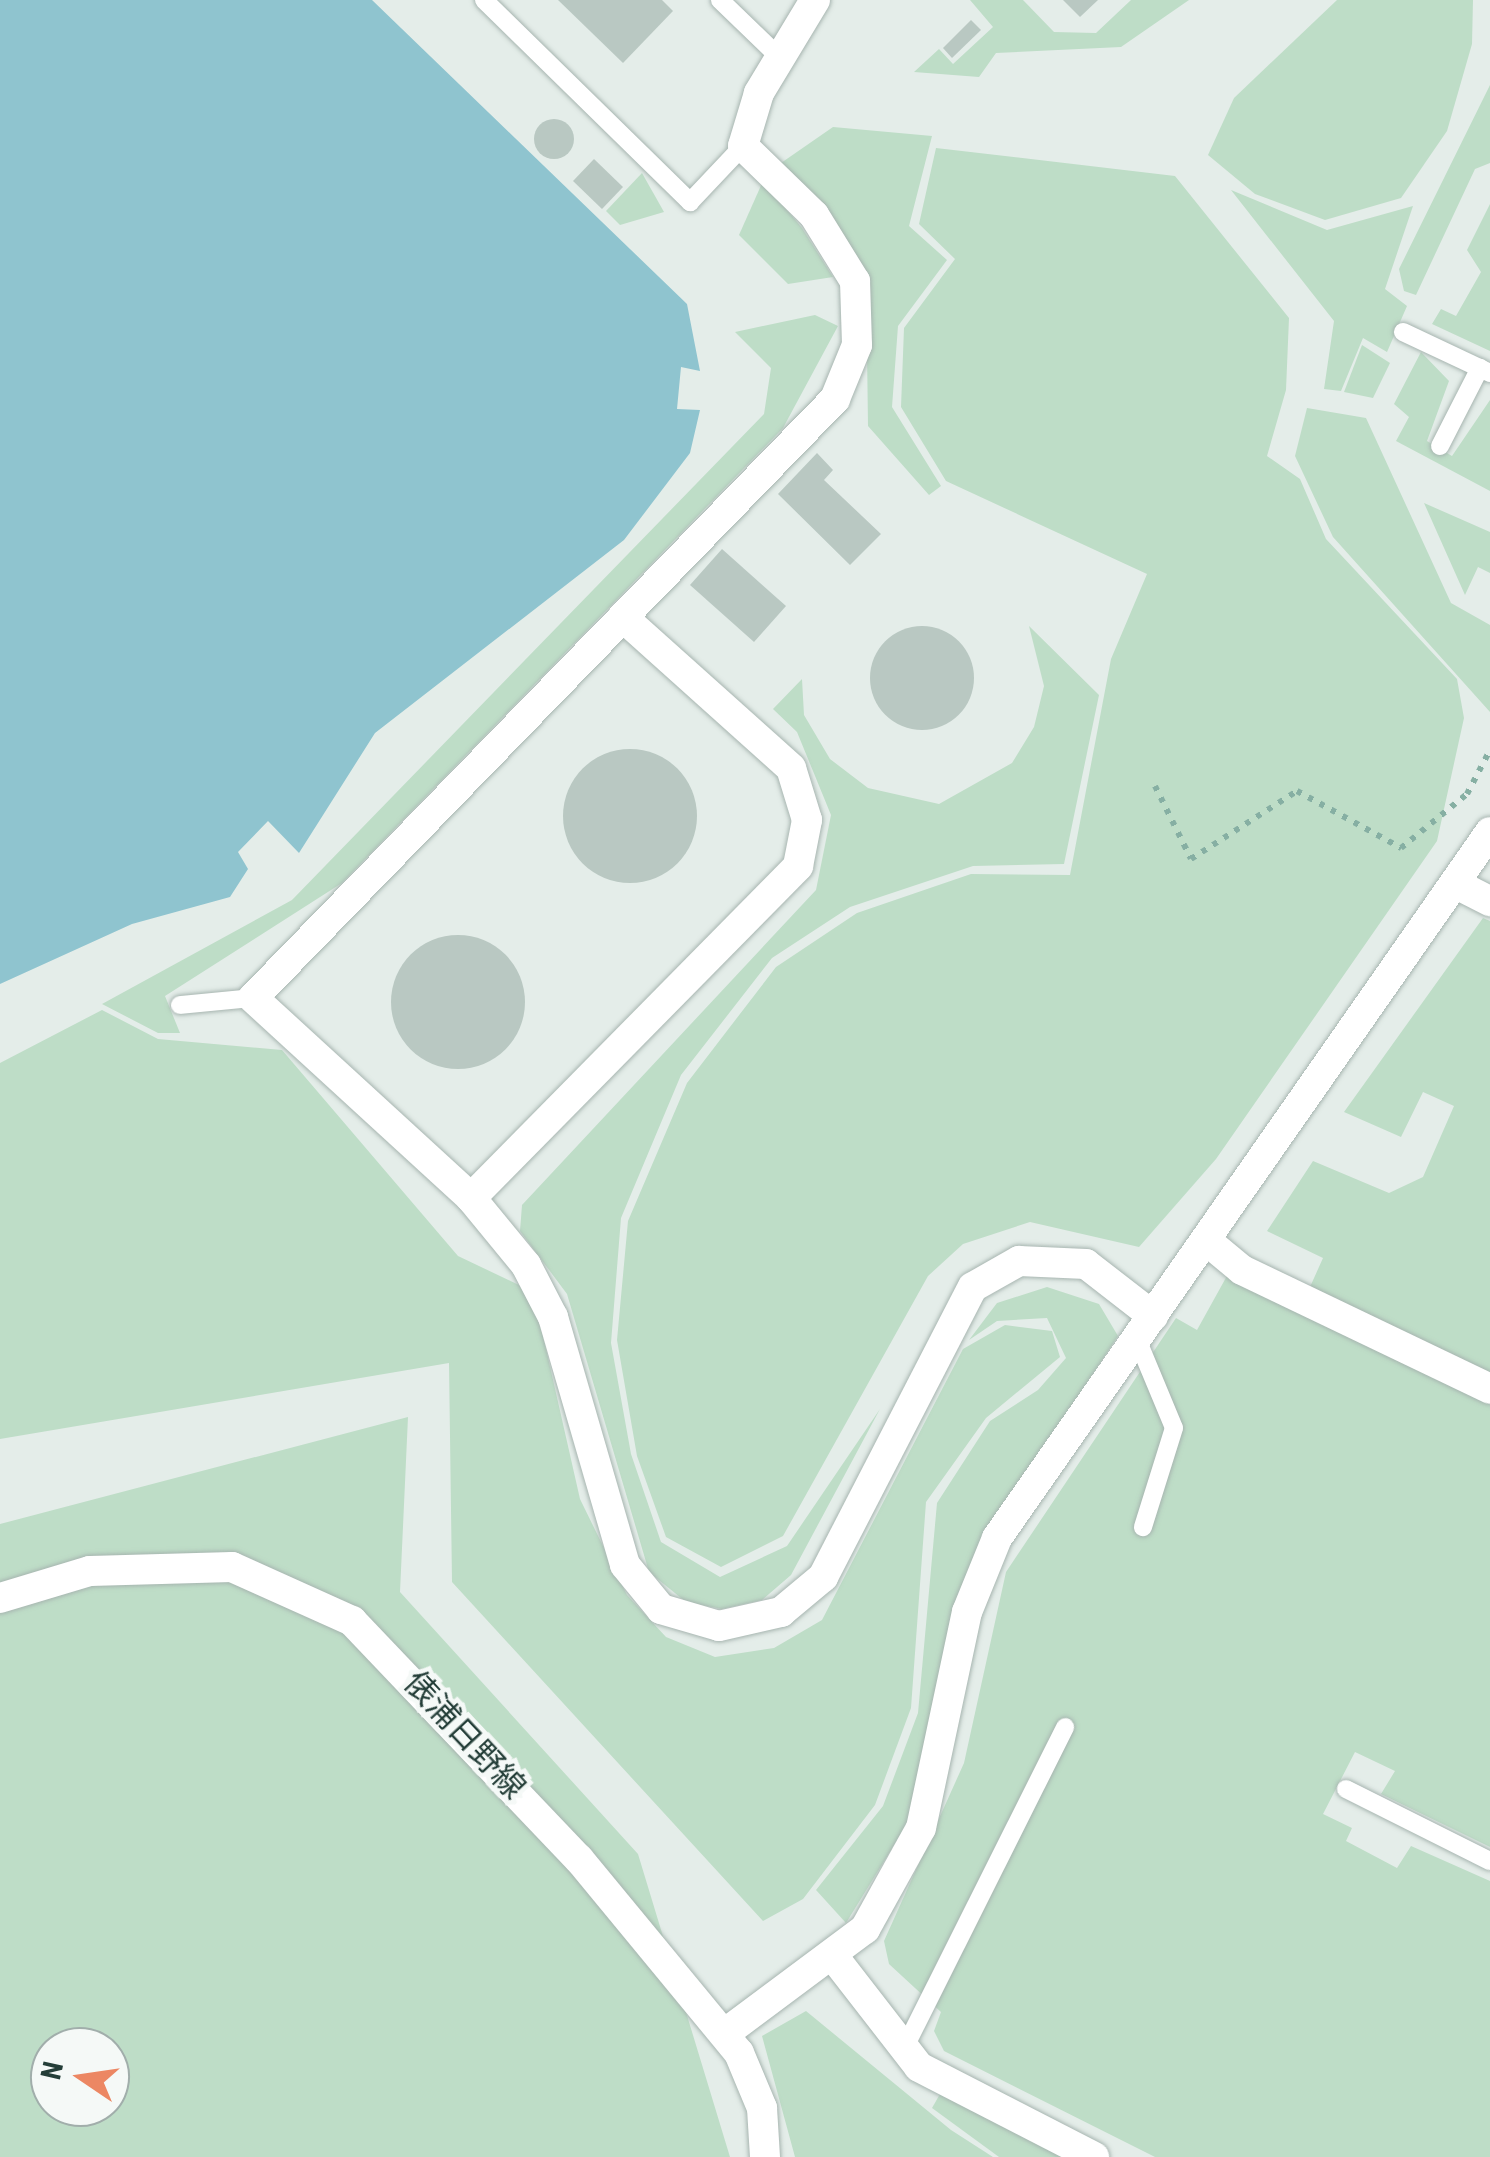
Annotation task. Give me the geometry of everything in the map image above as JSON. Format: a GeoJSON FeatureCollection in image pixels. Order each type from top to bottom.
{"type":"FeatureCollection","features":[{"type":"Feature","properties":{"kind":"street"},"geometry":{"type":"LineString","coordinates":[[815,0],[781,59],[743,146],[814,215],[855,281],[856,344],[835,399],[253,998],[471,1198],[554,1317],[625,1565],[661,1609],[719,1626],[781,1612],[824,1577],[974,1287],[1019,1261],[1086,1264],[1146,1327]]}},
{"type":"Feature","properties":{"kind":"street"},"geometry":{"type":"LineString","coordinates":[[471,1198],[798,866],[807,820],[791,768],[623,618]]}},
{"type":"Feature","properties":{"kind":"street"},"geometry":{"type":"LineString","coordinates":[[724,2034],[865,1929],[921,1828],[967,1612],[997,1538],[1460,886],[1490,832]]}},
{"type":"Feature","properties":{"kind":"street"},"geometry":{"type":"LineString","coordinates":[[1460,886],[1490,901]]}},
{"type":"Feature","properties":{"kind":"street"},"geometry":{"type":"LineString","coordinates":[[1207,1241],[1242,1270],[1490,1390]]}},
{"type":"Feature","properties":{"kind":"street","name":"俵浦日野線"},"geometry":{"type":"LineString","coordinates":[[0,1598],[90,1570],[232,1567],[352,1622],[566,1844],[724,2034],[762,2108],[765,2157]]}},
{"type":"Feature","properties":{"kind":"street"},"geometry":{"type":"LineString","coordinates":[[833,1956],[919,2067],[1094,2157]]}},
{"type":"Feature","properties":{"kind":"lane"},"geometry":{"type":"LineString","coordinates":[[484,0],[690,202],[743,146]]}},
{"type":"Feature","properties":{"kind":"lane"},"geometry":{"type":"LineString","coordinates":[[720,0],[781,59]]}},
{"type":"Feature","properties":{"kind":"lane"},"geometry":{"type":"LineString","coordinates":[[1402,332],[1485,370],[1440,446]]}},
{"type":"Feature","properties":{"kind":"lane"},"geometry":{"type":"LineString","coordinates":[[180,1005],[253,998]]}},
{"type":"Feature","properties":{"kind":"lane"},"geometry":{"type":"LineString","coordinates":[[1143,1528],[1174,1428],[1146,1327]]}},
{"type":"Feature","properties":{"kind":"lane"},"geometry":{"type":"LineString","coordinates":[[904,2049],[1065,1728]]}},
{"type":"Feature","properties":{"kind":"lane"},"geometry":{"type":"LineString","coordinates":[[1346,1789],[1490,1861]]}},
{"type":"Feature","properties":{"kind":"path"},"geometry":{"type":"LineString","coordinates":[[1155,786],[1191,859],[1296,792],[1401,848],[1467,794],[1490,750]]}},
{"type":"Feature","properties":{"kind":"green space"},"geometry":{"type":"Polygon","coordinates":[[[970,0],[1023,0],[1054,32],[1096,33],[1131,0],[1189,0],[1121,47],[996,53],[979,77],[914,72],[939,49],[953,64],[993,27],[970,0]]]}},
{"type":"Feature","properties":{"kind":"green space"},"geometry":{"type":"Polygon","coordinates":[[[1337,0],[1473,0],[1472,44],[1447,131],[1401,198],[1325,220],[1255,194],[1208,155],[1234,98],[1337,0]]]}},
{"type":"Feature","properties":{"kind":"green space"},"geometry":{"type":"Polygon","coordinates":[[[1490,85],[1490,163],[1475,169],[1416,295],[1404,291],[1399,269],[1490,85]]]}},
{"type":"Feature","properties":{"kind":"green space"},"geometry":{"type":"Polygon","coordinates":[[[833,127],[932,136],[909,226],[947,260],[898,326],[892,407],[941,486],[929,495],[868,426],[866,276],[831,217],[781,163],[833,127]]]}},
{"type":"Feature","properties":{"kind":"green space"},"geometry":{"type":"Polygon","coordinates":[[[936,148],[1175,176],[1289,318],[1286,390],[1267,456],[1300,479],[1326,539],[1457,679],[1464,718],[1437,841],[1216,1159],[1139,1247],[1030,1222],[963,1244],[928,1276],[783,1536],[721,1567],[666,1537],[637,1456],[617,1340],[628,1221],[687,1083],[776,967],[857,913],[971,874],[1070,875],[1111,659],[1147,574],[946,481],[901,407],[904,328],[955,259],[919,224],[936,148]]]}},
{"type":"Feature","properties":{"kind":"green space"},"geometry":{"type":"Polygon","coordinates":[[[642,173],[664,212],[620,225],[606,211],[642,173]]]}},
{"type":"Feature","properties":{"kind":"green space"},"geometry":{"type":"Polygon","coordinates":[[[763,181],[802,228],[833,277],[788,284],[739,235],[763,181]]]}},
{"type":"Feature","properties":{"kind":"green space"},"geometry":{"type":"Polygon","coordinates":[[[1231,190],[1327,230],[1413,206],[1385,289],[1407,306],[1387,352],[1363,338],[1341,391],[1324,389],[1334,321],[1231,190]]]}},
{"type":"Feature","properties":{"kind":"green space"},"geometry":{"type":"Polygon","coordinates":[[[1490,204],[1490,351],[1432,324],[1441,309],[1456,316],[1481,272],[1467,250],[1490,204]]]}},
{"type":"Feature","properties":{"kind":"green space"},"geometry":{"type":"Polygon","coordinates":[[[815,315],[838,326],[783,428],[342,883],[165,996],[180,1033],[158,1033],[102,1004],[292,900],[764,414],[771,368],[735,332],[815,315]]]}},
{"type":"Feature","properties":{"kind":"green space"},"geometry":{"type":"Polygon","coordinates":[[[1362,345],[1390,363],[1373,398],[1344,392],[1362,345]]]}},
{"type":"Feature","properties":{"kind":"green space"},"geometry":{"type":"Polygon","coordinates":[[[1421,352],[1449,381],[1427,441],[1452,456],[1490,400],[1490,491],[1396,441],[1409,417],[1394,404],[1421,352]]]}},
{"type":"Feature","properties":{"kind":"green space"},"geometry":{"type":"Polygon","coordinates":[[[1307,408],[1366,418],[1451,603],[1490,625],[1490,712],[1333,537],[1295,456],[1307,408]]]}},
{"type":"Feature","properties":{"kind":"green space"},"geometry":{"type":"Polygon","coordinates":[[[1424,503],[1490,532],[1490,573],[1478,567],[1465,595],[1424,503]]]}},
{"type":"Feature","properties":{"kind":"green space"},"geometry":{"type":"Polygon","coordinates":[[[1029,626],[1099,695],[1064,864],[973,866],[850,907],[772,958],[681,1075],[621,1218],[611,1343],[631,1454],[661,1542],[720,1577],[787,1546],[880,1409],[791,1575],[762,1600],[722,1609],[686,1602],[649,1572],[567,1294],[520,1231],[522,1205],[816,890],[831,815],[797,732],[773,709],[802,679],[804,715],[830,759],[868,788],[939,804],[1012,763],[1034,727],[1044,686],[1029,626]]]}},
{"type":"Feature","properties":{"kind":"green space"},"geometry":{"type":"Polygon","coordinates":[[[1483,918],[1490,921],[1490,1374],[1310,1287],[1323,1258],[1267,1231],[1313,1161],[1389,1193],[1423,1177],[1454,1106],[1423,1092],[1401,1137],[1344,1112],[1483,918]]]}},
{"type":"Feature","properties":{"kind":"green space"},"geometry":{"type":"Polygon","coordinates":[[[102,1010],[158,1039],[282,1050],[458,1256],[521,1286],[539,1318],[580,1499],[627,1595],[666,1637],[715,1657],[774,1648],[822,1620],[963,1349],[1005,1325],[1052,1331],[1060,1357],[986,1418],[926,1502],[911,1708],[875,1805],[803,1899],[763,1921],[452,1582],[449,1363],[0,1439],[0,1063],[102,1010]]]}},
{"type":"Feature","properties":{"kind":"green space"},"geometry":{"type":"Polygon","coordinates":[[[1228,1274],[1490,1402],[1490,1847],[1381,1794],[1395,1771],[1355,1752],[1323,1814],[1352,1828],[1346,1841],[1397,1868],[1411,1846],[1490,1881],[1490,2157],[1155,2157],[944,2051],[934,2031],[941,2012],[889,1964],[884,1941],[964,1763],[1006,1572],[1176,1318],[1197,1330],[1228,1274]]]}},
{"type":"Feature","properties":{"kind":"green space"},"geometry":{"type":"Polygon","coordinates":[[[1047,1287],[1099,1304],[1118,1336],[990,1529],[907,1824],[846,1923],[816,1890],[883,1806],[918,1713],[937,1503],[990,1421],[1038,1390],[1066,1358],[1047,1318],[997,1321],[969,1340],[997,1303],[1047,1287]]]}},
{"type":"Feature","properties":{"kind":"green space"},"geometry":{"type":"Polygon","coordinates":[[[408,1417],[400,1592],[638,1854],[730,2157],[0,2157],[0,1524],[408,1417]]]}},
{"type":"Feature","properties":{"kind":"green space"},"geometry":{"type":"Polygon","coordinates":[[[806,2011],[951,2130],[993,2157],[795,2157],[762,2036],[806,2011]]]}},
{"type":"Feature","properties":{"kind":"green space"},"geometry":{"type":"Polygon","coordinates":[[[944,2087],[1076,2157],[999,2157],[932,2108],[944,2087]]]}},
{"type":"Feature","properties":{"kind":"water"},"geometry":{"type":"Polygon","coordinates":[[[0,0],[372,0],[687,304],[700,371],[681,367],[677,409],[700,410],[690,453],[624,540],[375,733],[299,853],[268,821],[238,852],[248,869],[230,897],[132,924],[0,984],[0,0]]]}},
{"type":"Feature","properties":{"kind":"building"},"geometry":{"type":"Polygon","coordinates":[[[558,0],[662,0],[673,11],[623,63],[558,0]]]}},
{"type":"Feature","properties":{"kind":"building"},"geometry":{"type":"Polygon","coordinates":[[[1063,0],[1098,0],[1080,17],[1063,0]]]}},
{"type":"Feature","properties":{"kind":"building"},"geometry":{"type":"Polygon","coordinates":[[[971,20],[981,30],[952,58],[943,48],[971,20]]]}},
{"type":"Feature","properties":{"kind":"building"},"geometry":{"type":"Polygon","coordinates":[[[554,119],[568,125],[574,139],[568,153],[554,159],[540,153],[534,139],[540,125],[554,119]]]}},
{"type":"Feature","properties":{"kind":"building"},"geometry":{"type":"Polygon","coordinates":[[[594,159],[623,187],[602,209],[573,181],[594,159]]]}},
{"type":"Feature","properties":{"kind":"building"},"geometry":{"type":"Polygon","coordinates":[[[817,453],[833,470],[824,480],[881,534],[850,565],[778,494],[817,453]]]}},
{"type":"Feature","properties":{"kind":"building"},"geometry":{"type":"Polygon","coordinates":[[[722,549],[786,606],[754,642],[690,585],[722,549]]]}},
{"type":"Feature","properties":{"kind":"building"},"geometry":{"type":"Polygon","coordinates":[[[922,626],[942,630],[959,641],[970,658],[974,678],[970,698],[959,715],[942,726],[922,730],[902,726],[885,715],[874,698],[870,678],[874,658],[885,641],[902,630],[922,626]]]}},
{"type":"Feature","properties":{"kind":"building"},"geometry":{"type":"Polygon","coordinates":[[[630,749],[655,754],[677,769],[692,791],[697,816],[692,841],[677,863],[655,878],[630,883],[605,878],[583,863],[568,841],[563,816],[568,791],[583,769],[605,754],[630,749]]]}},
{"type":"Feature","properties":{"kind":"building"},"geometry":{"type":"Polygon","coordinates":[[[458,935],[483,940],[505,955],[520,977],[525,1002],[520,1027],[505,1049],[483,1064],[458,1069],[433,1064],[411,1049],[396,1027],[391,1002],[396,977],[411,955],[433,940],[458,935]]]}}]}
